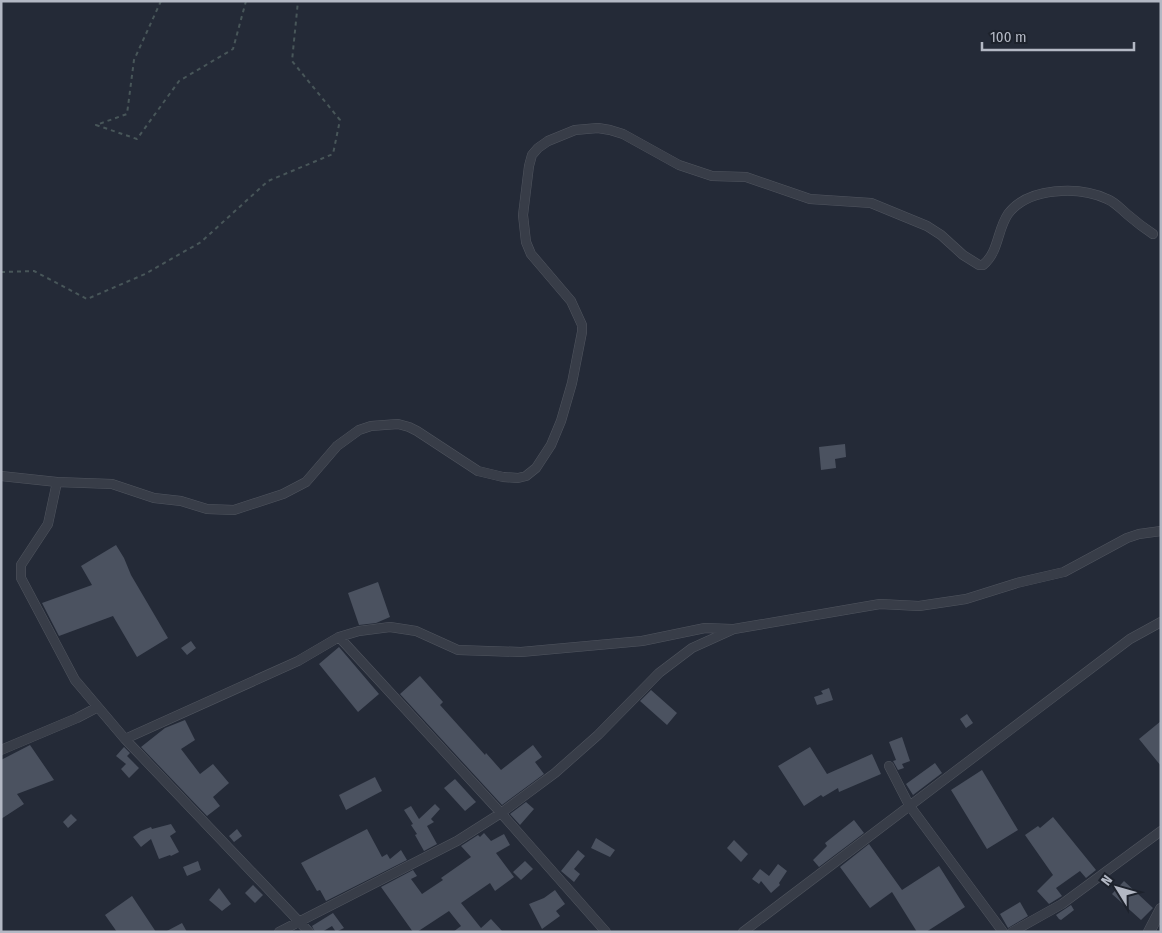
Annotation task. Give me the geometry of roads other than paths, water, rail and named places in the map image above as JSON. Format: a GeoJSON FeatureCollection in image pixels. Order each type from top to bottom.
{"type":"FeatureCollection","features":[{"type":"Feature","properties":{"kind":"street"},"geometry":{"type":"LineString","coordinates":[[1,476],[57,482],[112,484],[154,498],[181,501],[207,509],[234,510],[296,489],[306,482],[337,446],[359,430],[371,426],[398,424],[417,431],[478,472],[503,477],[526,476],[536,468],[544,457],[561,421],[572,383],[582,332],[578,315],[571,301],[531,254],[526,242],[523,215],[529,166],[532,155],[538,148],[548,141],[574,130],[598,128],[623,134],[679,165],[712,176],[746,177],[810,200],[871,203],[927,226],[963,255],[979,265],[984,265],[995,250],[1003,225],[1009,214],[1024,200],[1036,195],[1069,190],[1109,199],[1153,234]]}},
{"type":"Feature","properties":{"kind":"street"},"geometry":{"type":"LineString","coordinates":[[57,482],[48,524],[21,564],[21,578],[71,674],[125,739],[310,932]]}},
{"type":"Feature","properties":{"kind":"street"},"geometry":{"type":"LineString","coordinates":[[125,739],[298,661],[339,637],[359,631],[390,627],[416,631],[458,650],[520,652],[642,641],[705,628],[734,629],[880,604],[919,606],[966,599],[1017,583],[1064,572],[1127,538],[1161,531]]}},
{"type":"Feature","properties":{"kind":"street"},"geometry":{"type":"LineString","coordinates":[[743,932],[1130,639],[1161,622]]}},
{"type":"Feature","properties":{"kind":"street"},"geometry":{"type":"LineString","coordinates":[[279,932],[299,920],[457,841],[501,813],[555,773],[584,748],[659,673],[692,648],[734,629]]}},
{"type":"Feature","properties":{"kind":"street"},"geometry":{"type":"LineString","coordinates":[[339,637],[501,813],[606,932]]}},
{"type":"Feature","properties":{"kind":"street"},"geometry":{"type":"LineString","coordinates":[[1,750],[77,718],[98,706]]}},
{"type":"Feature","properties":{"kind":"street"},"geometry":{"type":"LineString","coordinates":[[889,766],[909,805],[1003,932]]}},
{"type":"Feature","properties":{"kind":"street"},"geometry":{"type":"LineString","coordinates":[[1012,932],[1062,904],[1161,831]]}},
{"type":"Feature","properties":{"kind":"street"},"geometry":{"type":"LineString","coordinates":[[1149,932],[1161,909]]}}]}
